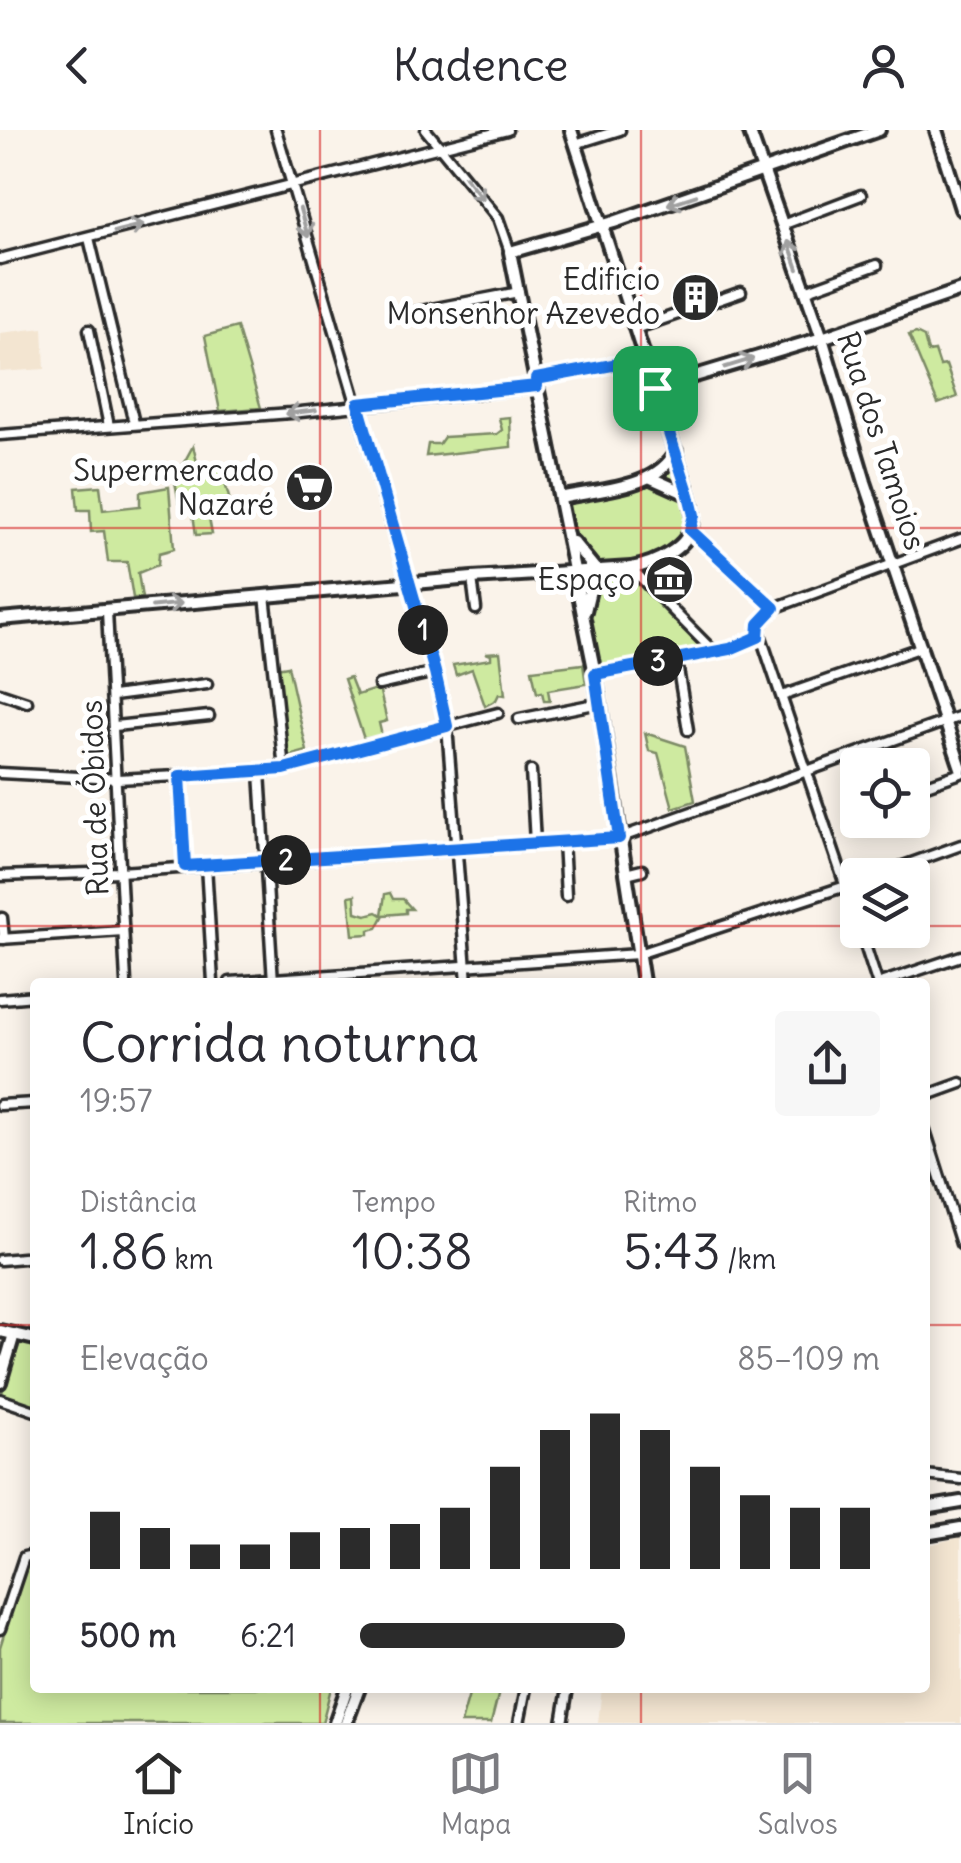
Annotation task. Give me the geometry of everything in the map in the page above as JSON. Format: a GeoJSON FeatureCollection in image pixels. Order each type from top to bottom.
{"type":"FeatureCollection","features":[{"type":"Feature","properties":{"kind":"street"},"geometry":{"type":"LineString","coordinates":[[276,130],[435,672],[447,726],[467,978]]}},
{"type":"Feature","properties":{"kind":"street"},"geometry":{"type":"LineString","coordinates":[[426,130],[498,218],[510,252],[595,674],[642,978]]}},
{"type":"Feature","properties":{"kind":"street"},"geometry":{"type":"LineString","coordinates":[[0,259],[507,130]]}},
{"type":"Feature","properties":{"kind":"street"},"geometry":{"type":"LineString","coordinates":[[0,618],[631,568],[660,560],[690,530],[694,515],[570,130]]}},
{"type":"Feature","properties":{"kind":"street"},"geometry":{"type":"LineString","coordinates":[[575,144],[620,130]]}},
{"type":"Feature","properties":{"kind":"street","name":"Rua dos Tamoios"},"geometry":{"type":"LineString","coordinates":[[749,130],[822,338],[961,770]]}},
{"type":"Feature","properties":{"kind":"street"},"geometry":{"type":"LineString","coordinates":[[510,252],[600,227],[879,130]]}},
{"type":"Feature","properties":{"kind":"street"},"geometry":{"type":"LineString","coordinates":[[936,130],[961,208]]}},
{"type":"Feature","properties":{"kind":"street"},"geometry":{"type":"LineString","coordinates":[[782,225],[861,195]]}},
{"type":"Feature","properties":{"kind":"street"},"geometry":{"type":"LineString","coordinates":[[88,238],[134,424]]}},
{"type":"Feature","properties":{"kind":"street"},"geometry":{"type":"LineString","coordinates":[[805,291],[877,266]]}},
{"type":"Feature","properties":{"kind":"street"},"geometry":{"type":"LineString","coordinates":[[655,388],[822,338],[961,290]]}},
{"type":"Feature","properties":{"kind":"street"},"geometry":{"type":"LineString","coordinates":[[410,313],[518,292]]}},
{"type":"Feature","properties":{"kind":"street"},"geometry":{"type":"LineString","coordinates":[[635,329],[740,292]]}},
{"type":"Feature","properties":{"kind":"street"},"geometry":{"type":"LineString","coordinates":[[88,330],[109,426]]}},
{"type":"Feature","properties":{"kind":"street"},"geometry":{"type":"LineString","coordinates":[[0,435],[235,418],[537,383],[645,359]]}},
{"type":"Feature","properties":{"kind":"street"},"geometry":{"type":"LineString","coordinates":[[560,498],[651,478],[668,465],[676,450]]}},
{"type":"Feature","properties":{"kind":"street"},"geometry":{"type":"LineString","coordinates":[[651,478],[689,495]]}},
{"type":"Feature","properties":{"kind":"street"},"geometry":{"type":"LineString","coordinates":[[565,525],[594,569]]}},
{"type":"Feature","properties":{"kind":"street"},"geometry":{"type":"LineString","coordinates":[[690,530],[774,608]]}},
{"type":"Feature","properties":{"kind":"street"},"geometry":{"type":"LineString","coordinates":[[595,674],[730,649],[758,632],[774,608],[961,539]]}},
{"type":"Feature","properties":{"kind":"street"},"geometry":{"type":"LineString","coordinates":[[631,568],[713,651]]}},
{"type":"Feature","properties":{"kind":"street"},"geometry":{"type":"LineString","coordinates":[[584,616],[594,569]]}},
{"type":"Feature","properties":{"kind":"street"},"geometry":{"type":"LineString","coordinates":[[472,578],[476,609]]}},
{"type":"Feature","properties":{"kind":"street"},"geometry":{"type":"LineString","coordinates":[[265,595],[284,769]]}},
{"type":"Feature","properties":{"kind":"street","name":"Rua de Óbidos"},"geometry":{"type":"LineString","coordinates":[[108,611],[126,978]]}},
{"type":"Feature","properties":{"kind":"street"},"geometry":{"type":"LineString","coordinates":[[758,632],[840,869]]}},
{"type":"Feature","properties":{"kind":"street"},"geometry":{"type":"LineString","coordinates":[[782,696],[922,647]]}},
{"type":"Feature","properties":{"kind":"street"},"geometry":{"type":"LineString","coordinates":[[676,657],[688,730]]}},
{"type":"Feature","properties":{"kind":"street"},"geometry":{"type":"LineString","coordinates":[[379,686],[435,672]]}},
{"type":"Feature","properties":{"kind":"street"},"geometry":{"type":"LineString","coordinates":[[113,696],[207,684]]}},
{"type":"Feature","properties":{"kind":"street"},"geometry":{"type":"LineString","coordinates":[[0,693],[27,702]]}},
{"type":"Feature","properties":{"kind":"street"},"geometry":{"type":"LineString","coordinates":[[518,719],[600,704]]}},
{"type":"Feature","properties":{"kind":"street"},"geometry":{"type":"LineString","coordinates":[[0,772],[117,779],[260,772],[498,713]]}},
{"type":"Feature","properties":{"kind":"street"},"geometry":{"type":"LineString","coordinates":[[115,726],[210,716]]}},
{"type":"Feature","properties":{"kind":"street"},"geometry":{"type":"LineString","coordinates":[[0,876],[120,872],[619,838],[961,716]]}},
{"type":"Feature","properties":{"kind":"street"},"geometry":{"type":"LineString","coordinates":[[930,783],[961,770]]}},
{"type":"Feature","properties":{"kind":"street"},"geometry":{"type":"LineString","coordinates":[[532,771],[535,842]]}},
{"type":"Feature","properties":{"kind":"street"},"geometry":{"type":"LineString","coordinates":[[260,772],[273,978]]}},
{"type":"Feature","properties":{"kind":"street"},"geometry":{"type":"LineString","coordinates":[[180,776],[185,866]]}},
{"type":"Feature","properties":{"kind":"street"},"geometry":{"type":"LineString","coordinates":[[563,841],[566,896]]}},
{"type":"Feature","properties":{"kind":"street"},"geometry":{"type":"LineString","coordinates":[[925,858],[961,845]]}},
{"type":"Feature","properties":{"kind":"street"},"geometry":{"type":"LineString","coordinates":[[206,865],[213,978]]}},
{"type":"Feature","properties":{"kind":"street"},"geometry":{"type":"LineString","coordinates":[[626,874],[642,870]]}},
{"type":"Feature","properties":{"kind":"street"},"geometry":{"type":"LineString","coordinates":[[314,978],[638,954],[840,888]]}},
{"type":"Feature","properties":{"kind":"street"},"geometry":{"type":"LineString","coordinates":[[2,918],[2,939],[123,931]]}},
{"type":"Feature","properties":{"kind":"street"},"geometry":{"type":"LineString","coordinates":[[867,948],[878,978]]}},
{"type":"Feature","properties":{"kind":"street"},"geometry":{"type":"LineString","coordinates":[[892,978],[961,956]]}},
{"type":"Feature","properties":{"kind":"street"},"geometry":{"type":"LineString","coordinates":[[0,1000],[30,997]]}},
{"type":"Feature","properties":{"kind":"street"},"geometry":{"type":"LineString","coordinates":[[930,1094],[961,1083]]}},
{"type":"Feature","properties":{"kind":"street"},"geometry":{"type":"LineString","coordinates":[[0,1105],[30,1103]]}},
{"type":"Feature","properties":{"kind":"street"},"geometry":{"type":"LineString","coordinates":[[930,1146],[961,1244]]}},
{"type":"Feature","properties":{"kind":"street"},"geometry":{"type":"LineString","coordinates":[[0,1260],[30,1257]]}},
{"type":"Feature","properties":{"kind":"street"},"geometry":{"type":"LineString","coordinates":[[0,1332],[30,1338]]}},
{"type":"Feature","properties":{"kind":"street"},"geometry":{"type":"LineString","coordinates":[[0,1382],[14,1334]]}},
{"type":"Feature","properties":{"kind":"street"},"geometry":{"type":"LineString","coordinates":[[0,1398],[30,1409]]}},
{"type":"Feature","properties":{"kind":"street"},"geometry":{"type":"LineString","coordinates":[[930,1475],[961,1479]]}},
{"type":"Feature","properties":{"kind":"street"},"geometry":{"type":"LineString","coordinates":[[930,1507],[961,1502]]}},
{"type":"Feature","properties":{"kind":"street"},"geometry":{"type":"LineString","coordinates":[[930,1533],[961,1528]]}},
{"type":"Feature","properties":{"kind":"street"},"geometry":{"type":"LineString","coordinates":[[0,1629],[24,1557],[30,1556]]}},
{"type":"Feature","properties":{"kind":"street"},"geometry":{"type":"LineString","coordinates":[[335,1723],[346,1693]]}},
{"type":"Feature","properties":{"kind":"street"},"geometry":{"type":"LineString","coordinates":[[346,1723],[356,1693]]}},
{"type":"Feature","properties":{"kind":"street"},"geometry":{"type":"LineString","coordinates":[[519,1723],[525,1693]]}},
{"type":"Feature","properties":{"kind":"street"},"geometry":{"type":"LineString","coordinates":[[562,1723],[567,1693]]}},
{"type":"Feature","properties":{"kind":"shaded area"},"geometry":{"type":"Polygon","coordinates":[[[43,328],[45,369],[0,372],[0,333],[43,328]]]}},
{"type":"Feature","properties":{"kind":"shaded area"},"geometry":{"type":"Polygon","coordinates":[[[961,1537],[961,1723],[598,1723],[601,1693],[930,1693],[930,1545],[961,1537]]]}},
{"type":"Feature","properties":{"kind":"green space"},"geometry":{"type":"Polygon","coordinates":[[[237,327],[261,408],[220,411],[205,336],[237,327]]]}},
{"type":"Feature","properties":{"kind":"green space"},"geometry":{"type":"Polygon","coordinates":[[[909,335],[924,337],[928,352],[935,351],[940,366],[946,365],[957,397],[938,404],[909,335]]]}},
{"type":"Feature","properties":{"kind":"green space"},"geometry":{"type":"Polygon","coordinates":[[[510,417],[511,447],[426,456],[428,444],[439,444],[444,437],[497,434],[502,430],[499,418],[510,417]]]}},
{"type":"Feature","properties":{"kind":"green space"},"geometry":{"type":"Polygon","coordinates":[[[193,446],[200,474],[208,473],[206,467],[220,465],[233,512],[208,513],[212,534],[196,535],[191,500],[179,503],[175,482],[182,480],[181,468],[193,446]]]}},
{"type":"Feature","properties":{"kind":"green space"},"geometry":{"type":"Polygon","coordinates":[[[675,455],[688,503],[686,532],[678,543],[654,557],[597,566],[574,538],[564,497],[651,479],[675,455]]]}},
{"type":"Feature","properties":{"kind":"green space"},"geometry":{"type":"Polygon","coordinates":[[[100,486],[103,510],[140,506],[140,492],[169,487],[174,549],[159,553],[158,565],[138,573],[142,598],[133,598],[127,562],[108,562],[104,531],[91,532],[90,510],[78,510],[76,488],[100,486]]]}},
{"type":"Feature","properties":{"kind":"green space"},"geometry":{"type":"Polygon","coordinates":[[[631,568],[713,651],[595,674],[574,572],[631,568]]]}},
{"type":"Feature","properties":{"kind":"green space"},"geometry":{"type":"Polygon","coordinates":[[[500,652],[505,695],[499,694],[485,706],[472,669],[456,675],[453,665],[491,659],[486,653],[500,652]]]}},
{"type":"Feature","properties":{"kind":"green space"},"geometry":{"type":"Polygon","coordinates":[[[583,664],[586,684],[548,690],[550,701],[544,701],[542,692],[537,693],[532,670],[583,664]]]}},
{"type":"Feature","properties":{"kind":"green space"},"geometry":{"type":"Polygon","coordinates":[[[288,666],[307,751],[289,756],[276,668],[288,666]]]}},
{"type":"Feature","properties":{"kind":"green space"},"geometry":{"type":"Polygon","coordinates":[[[350,677],[357,695],[379,688],[387,721],[379,723],[382,736],[364,739],[344,679],[350,677]]]}},
{"type":"Feature","properties":{"kind":"green space"},"geometry":{"type":"Polygon","coordinates":[[[645,733],[685,746],[695,801],[673,808],[658,753],[649,751],[645,733]]]}},
{"type":"Feature","properties":{"kind":"green space"},"geometry":{"type":"Polygon","coordinates":[[[390,893],[393,899],[403,899],[412,909],[384,915],[369,934],[353,935],[349,896],[355,895],[356,912],[382,915],[385,894],[390,893]]]}},
{"type":"Feature","properties":{"kind":"green space"},"geometry":{"type":"Polygon","coordinates":[[[21,1340],[30,1342],[30,1407],[0,1398],[21,1340]]]}},
{"type":"Feature","properties":{"kind":"green space"},"geometry":{"type":"Polygon","coordinates":[[[28,1559],[30,1693],[330,1693],[322,1723],[0,1723],[0,1647],[28,1559]]]}},
{"type":"Feature","properties":{"kind":"green space"},"geometry":{"type":"Polygon","coordinates":[[[470,1693],[499,1693],[491,1723],[461,1723],[470,1693]]]}},
{"type":"Feature","properties":{"kind":"place","name":"Edificio Monsenhor Azevedo"},"geometry":{"type":"Point","coordinates":[695,297]}},
{"type":"Feature","properties":{"kind":"place","name":"Supermercado Nazaré"},"geometry":{"type":"Point","coordinates":[309,488]}},
{"type":"Feature","properties":{"kind":"place","name":"Espaço"},"geometry":{"type":"Point","coordinates":[670,580]}},
{"type":"Feature","properties":{"kind":"route"},"geometry":{"type":"LineString","coordinates":[[645,359],[655,388],[694,515],[690,530],[774,608],[759,624],[758,637],[730,649],[595,674],[619,838],[185,866],[180,776],[284,769],[447,726],[395,526],[358,404],[537,386],[536,379],[645,359]]}}]}
